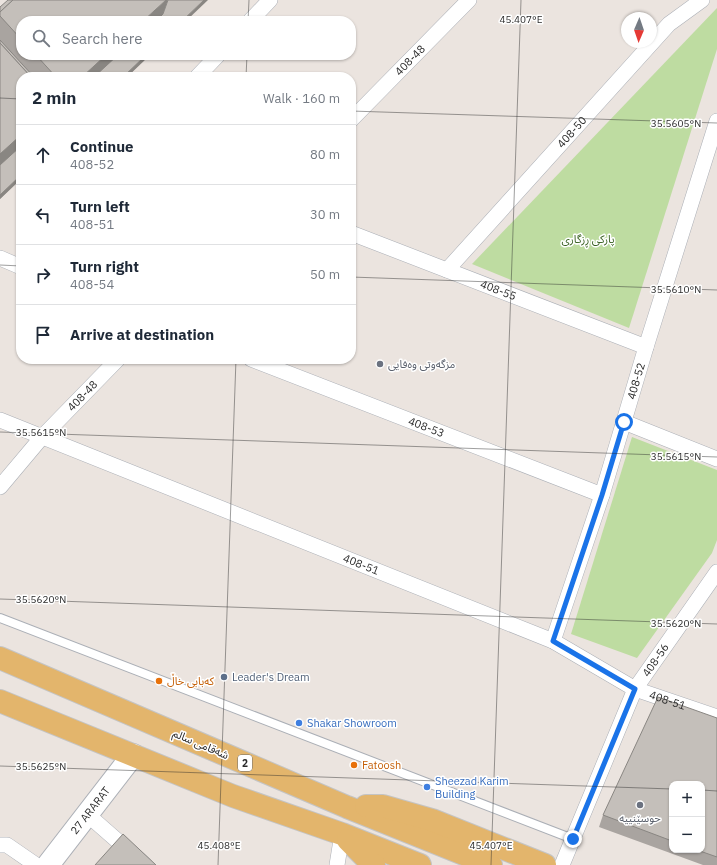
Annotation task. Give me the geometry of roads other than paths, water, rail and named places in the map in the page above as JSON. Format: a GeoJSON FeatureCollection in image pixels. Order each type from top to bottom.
{"type":"FeatureCollection","features":[{"type":"Feature","properties":{"kind":"main road","name":"شەقامی سالم"},"geometry":{"type":"LineString","coordinates":[[0,658],[347,806],[491,865]]}},
{"type":"Feature","properties":{"kind":"main road"},"geometry":{"type":"LineString","coordinates":[[0,701],[233,796],[342,834],[420,865]]}},
{"type":"Feature","properties":{"kind":"main road"},"geometry":{"type":"LineString","coordinates":[[347,806],[383,806],[432,820],[545,865]]}},
{"type":"Feature","properties":{"kind":"main road"},"geometry":{"type":"LineString","coordinates":[[342,834],[374,865]]}},
{"type":"Feature","properties":{"kind":"street"},"geometry":{"type":"LineString","coordinates":[[255,16],[270,0]]}},
{"type":"Feature","properties":{"kind":"street","name":"408-48"},"geometry":{"type":"LineString","coordinates":[[356,115],[469,0]]}},
{"type":"Feature","properties":{"kind":"street","name":"408-50"},"geometry":{"type":"LineString","coordinates":[[447,270],[669,24],[702,0]]}},
{"type":"Feature","properties":{"kind":"street"},"geometry":{"type":"LineString","coordinates":[[202,72],[213,60]]}},
{"type":"Feature","properties":{"kind":"street","name":"408-52"},"geometry":{"type":"LineString","coordinates":[[553,641],[602,495],[646,347],[717,121]]}},
{"type":"Feature","properties":{"kind":"street","name":"408-55"},"geometry":{"type":"LineString","coordinates":[[356,235],[646,347]]}},
{"type":"Feature","properties":{"kind":"street"},"geometry":{"type":"LineString","coordinates":[[0,258],[16,264]]}},
{"type":"Feature","properties":{"kind":"street","name":"408-48"},"geometry":{"type":"LineString","coordinates":[[0,487],[42,438],[113,364]]}},
{"type":"Feature","properties":{"kind":"street","name":"408-53"},"geometry":{"type":"LineString","coordinates":[[264,364],[602,495]]}},
{"type":"Feature","properties":{"kind":"street","name":"408-51"},"geometry":{"type":"LineString","coordinates":[[0,420],[553,641],[635,689],[717,717]]}},
{"type":"Feature","properties":{"kind":"street"},"geometry":{"type":"LineString","coordinates":[[624,422],[717,459]]}},
{"type":"Feature","properties":{"kind":"street","name":"408-56"},"geometry":{"type":"LineString","coordinates":[[562,865],[635,689],[717,572]]}},
{"type":"Feature","properties":{"kind":"street","name":"27 ARARAT"},"geometry":{"type":"LineString","coordinates":[[48,865],[133,755]]}},
{"type":"Feature","properties":{"kind":"street"},"geometry":{"type":"LineString","coordinates":[[88,815],[145,865]]}},
{"type":"Feature","properties":{"kind":"street"},"geometry":{"type":"LineString","coordinates":[[337,865],[342,834]]}},
{"type":"Feature","properties":{"kind":"street"},"geometry":{"type":"LineString","coordinates":[[0,846],[7,845],[36,865]]}},
{"type":"Feature","properties":{"kind":"lane"},"geometry":{"type":"LineString","coordinates":[[0,618],[573,839]]}},
{"type":"Feature","properties":{"kind":"place","name":"مزگەوتی وەفایی"},"geometry":{"type":"Point","coordinates":[380,364]}},
{"type":"Feature","properties":{"kind":"place","name":"Leader's Dream"},"geometry":{"type":"Point","coordinates":[224,677]}},
{"type":"Feature","properties":{"kind":"place","name":"کەبابی خاڵ"},"geometry":{"type":"Point","coordinates":[159,681]}},
{"type":"Feature","properties":{"kind":"place","name":"Shakar Showroom"},"geometry":{"type":"Point","coordinates":[299,723]}},
{"type":"Feature","properties":{"kind":"place","name":"Fatoosh"},"geometry":{"type":"Point","coordinates":[354,765]}},
{"type":"Feature","properties":{"kind":"place","name":"Sheezad Karim Building"},"geometry":{"type":"Point","coordinates":[427,787]}},
{"type":"Feature","properties":{"kind":"place","name":"حوسێنییە"},"geometry":{"type":"Point","coordinates":[640,805]}},
{"type":"Feature","properties":{"kind":"park label","name":"پارکی ڕزگاری"},"geometry":{"type":"Point","coordinates":[588,239]}}]}
